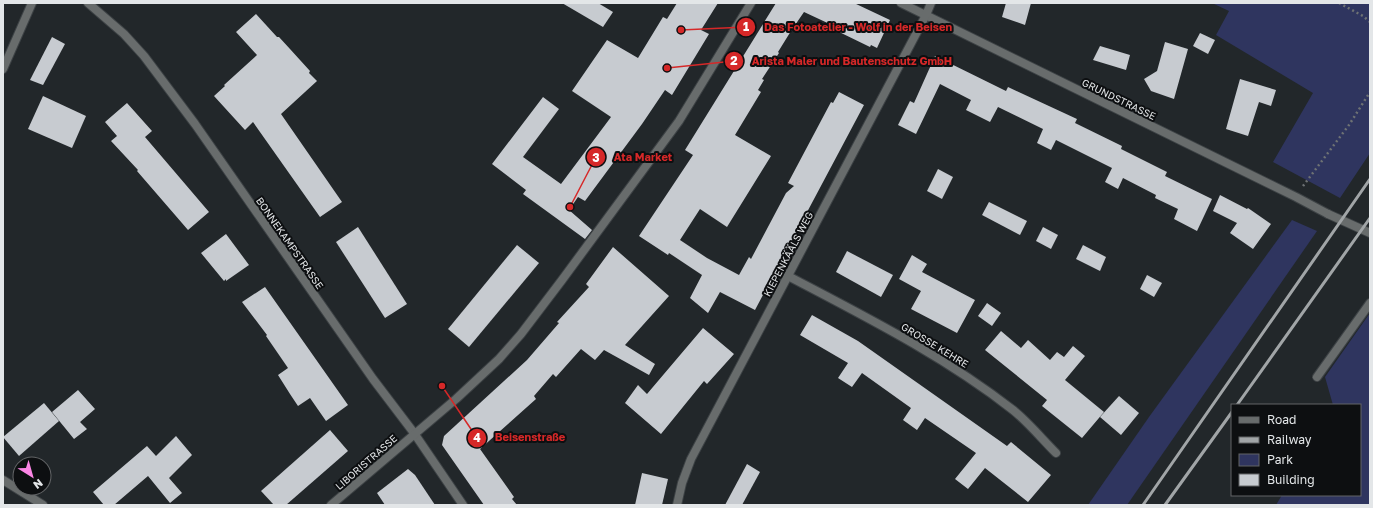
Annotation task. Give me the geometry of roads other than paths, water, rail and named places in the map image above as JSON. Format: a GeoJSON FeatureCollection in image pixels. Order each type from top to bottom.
{"type":"FeatureCollection","features":[{"type":"Feature","properties":{"kind":"street"},"geometry":{"type":"LineString","coordinates":[[3,69],[32,3]]}},
{"type":"Feature","properties":{"kind":"street","name":"BONNEKAMPSTRASSE"},"geometry":{"type":"LineString","coordinates":[[88,3],[124,34],[144,56],[195,124],[463,505]]}},
{"type":"Feature","properties":{"kind":"street","name":"LIBORISTRASSE"},"geometry":{"type":"LineString","coordinates":[[331,505],[456,399],[499,359],[526,328],[679,121],[751,3]]}},
{"type":"Feature","properties":{"kind":"street","name":"GRUNDSTRASSE"},"geometry":{"type":"LineString","coordinates":[[901,3],[1328,214],[1370,233]]}},
{"type":"Feature","properties":{"kind":"street","name":"KIEPENKÄÄLS WEG"},"geometry":{"type":"LineString","coordinates":[[677,505],[682,483],[691,459],[931,3]]}},
{"type":"Feature","properties":{"kind":"street","name":"GROSSE KEHRE"},"geometry":{"type":"LineString","coordinates":[[788,276],[875,321],[927,351],[970,379],[1014,411],[1056,453]]}},
{"type":"Feature","properties":{"kind":"street"},"geometry":{"type":"LineString","coordinates":[[1317,377],[1370,303]]}},
{"type":"Feature","properties":{"kind":"street"},"geometry":{"type":"LineString","coordinates":[[3,480],[43,505]]}},
{"type":"Feature","properties":{"kind":"railway"},"geometry":{"type":"LineString","coordinates":[[1143,505],[1370,179]]}},
{"type":"Feature","properties":{"kind":"railway"},"geometry":{"type":"LineString","coordinates":[[1238,404],[1370,218]]}},
{"type":"Feature","properties":{"kind":"railway"},"geometry":{"type":"LineString","coordinates":[[1165,505],[1231,413]]}},
{"type":"Feature","properties":{"kind":"place","name":"Das Fotoatelier - Wolf in der Beisen"},"geometry":{"type":"Point","coordinates":[681,30]}},
{"type":"Feature","properties":{"kind":"place","name":"Arista Maler und Bautenschutz GmbH"},"geometry":{"type":"Point","coordinates":[667,68]}},
{"type":"Feature","properties":{"kind":"place","name":"Ata Market"},"geometry":{"type":"Point","coordinates":[570,207]}},
{"type":"Feature","properties":{"kind":"place","name":"Beisenstraße"},"geometry":{"type":"Point","coordinates":[442,386]}}]}
